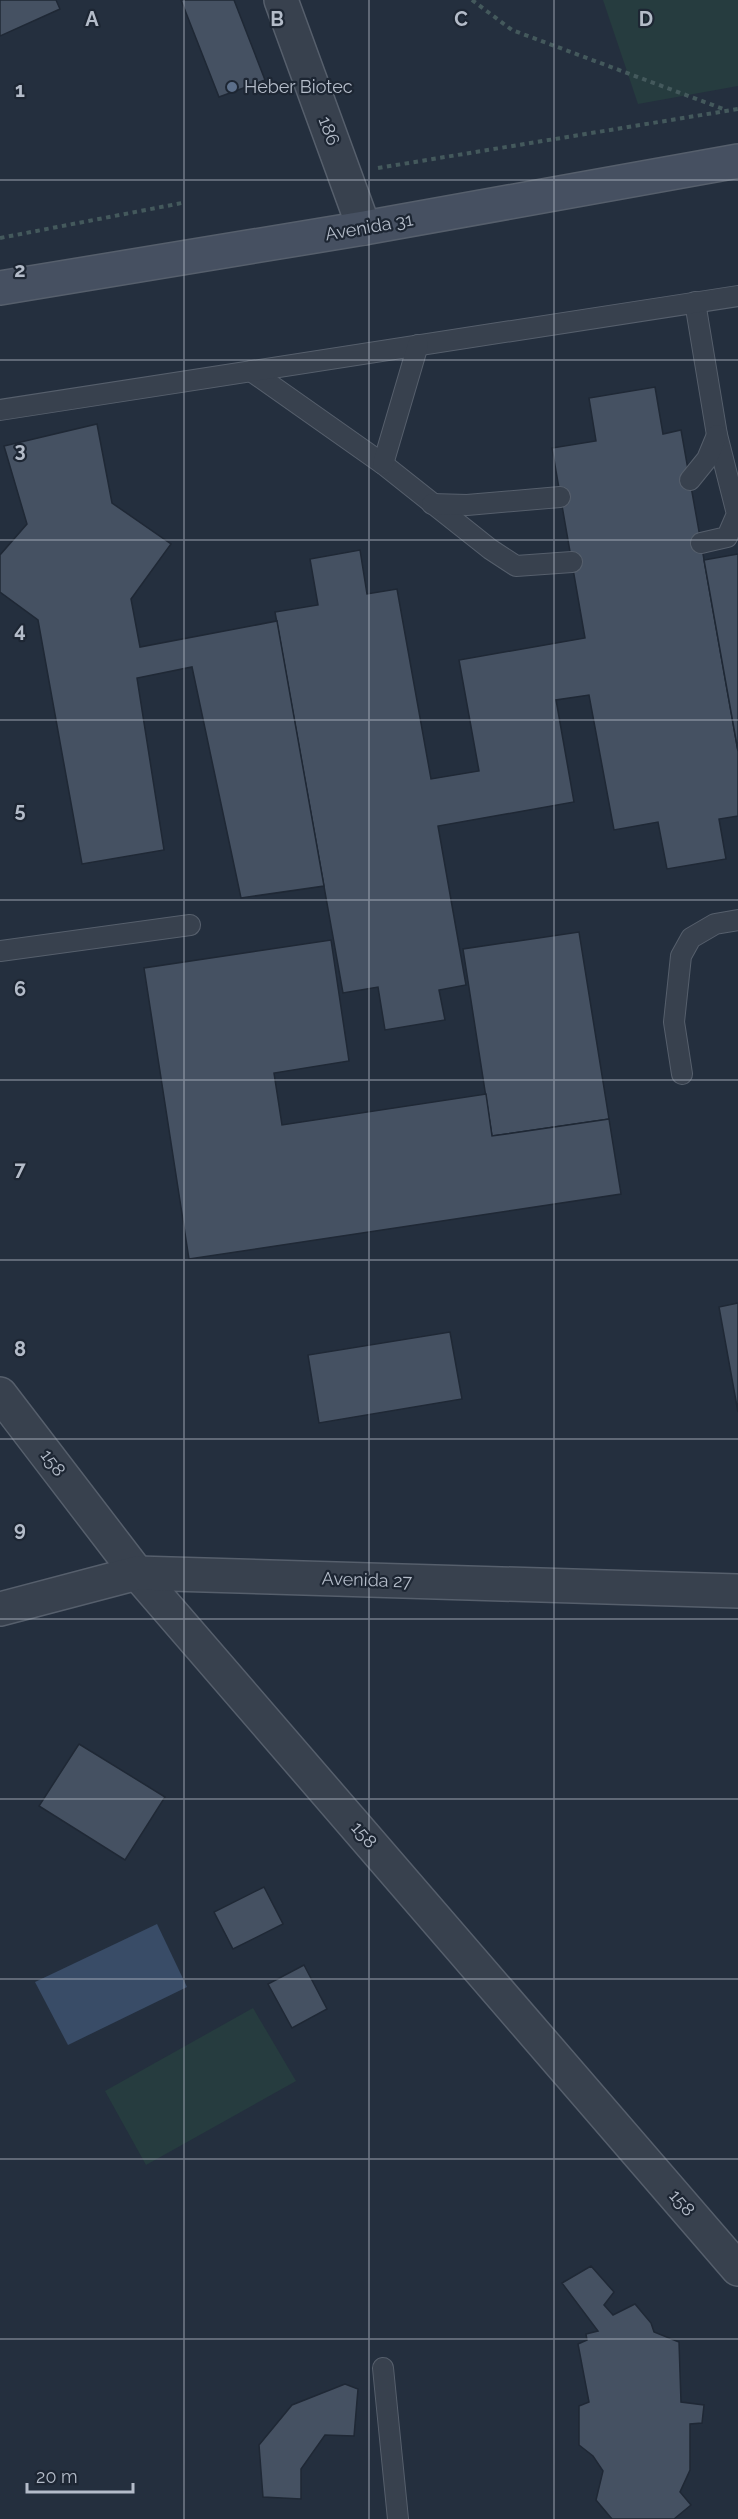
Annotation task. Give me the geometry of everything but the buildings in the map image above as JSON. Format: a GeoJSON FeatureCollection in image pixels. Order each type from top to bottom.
{"type":"FeatureCollection","features":[{"type":"Feature","properties":{"kind":"main road","name":"Avenida 31"},"geometry":{"type":"LineString","coordinates":[[0,288],[364,228],[738,161]]}},
{"type":"Feature","properties":{"kind":"street","name":"186"},"geometry":{"type":"LineString","coordinates":[[281,0],[364,228]]}},
{"type":"Feature","properties":{"kind":"street","name":"158"},"geometry":{"type":"LineString","coordinates":[[0,1394],[137,1573],[735,2260]]}},
{"type":"Feature","properties":{"kind":"street","name":"Avenida 27"},"geometry":{"type":"LineString","coordinates":[[0,1609],[137,1573],[738,1592]]}},
{"type":"Feature","properties":{"kind":"lane"},"geometry":{"type":"LineString","coordinates":[[0,410],[738,296]]}},
{"type":"Feature","properties":{"kind":"lane"},"geometry":{"type":"LineString","coordinates":[[695,303],[717,435],[737,514],[727,537],[701,543]]}},
{"type":"Feature","properties":{"kind":"lane"},"geometry":{"type":"LineString","coordinates":[[383,464],[418,345]]}},
{"type":"Feature","properties":{"kind":"lane"},"geometry":{"type":"LineString","coordinates":[[251,371],[383,464],[432,504],[516,566],[572,562]]}},
{"type":"Feature","properties":{"kind":"lane"},"geometry":{"type":"LineString","coordinates":[[690,480],[707,459],[717,435]]}},
{"type":"Feature","properties":{"kind":"lane"},"geometry":{"type":"LineString","coordinates":[[432,504],[467,505],[560,497]]}},
{"type":"Feature","properties":{"kind":"lane"},"geometry":{"type":"LineString","coordinates":[[682,1074],[674,1022],[681,956],[691,938],[715,924],[738,920]]}},
{"type":"Feature","properties":{"kind":"lane"},"geometry":{"type":"LineString","coordinates":[[0,951],[190,925]]}},
{"type":"Feature","properties":{"kind":"lane"},"geometry":{"type":"LineString","coordinates":[[383,2368],[398,2519]]}},
{"type":"Feature","properties":{"kind":"path"},"geometry":{"type":"LineString","coordinates":[[472,0],[512,30],[727,111]]}},
{"type":"Feature","properties":{"kind":"path"},"geometry":{"type":"LineString","coordinates":[[345,176],[404,163],[738,109]]}},
{"type":"Feature","properties":{"kind":"path"},"geometry":{"type":"LineString","coordinates":[[0,238],[182,203]]}},
{"type":"Feature","properties":{"kind":"green space"},"geometry":{"type":"Polygon","coordinates":[[[603,0],[738,0],[738,86],[638,104],[603,0]]]}},
{"type":"Feature","properties":{"kind":"green space"},"geometry":{"type":"Polygon","coordinates":[[[253,2008],[296,2081],[146,2165],[105,2091],[253,2008]]]}},
{"type":"Feature","properties":{"kind":"water"},"geometry":{"type":"Polygon","coordinates":[[[157,1924],[187,1987],[68,2045],[35,1982],[157,1924]]]}},
{"type":"Feature","properties":{"kind":"place","name":"Heber Biotec"},"geometry":{"type":"Point","coordinates":[232,87]}}]}
